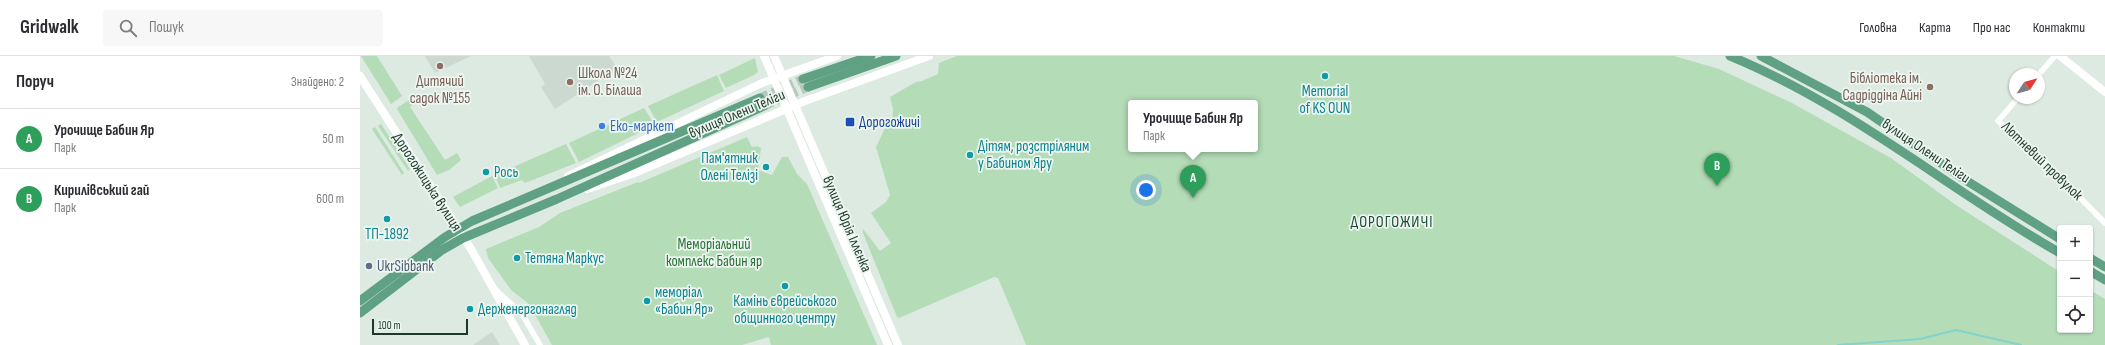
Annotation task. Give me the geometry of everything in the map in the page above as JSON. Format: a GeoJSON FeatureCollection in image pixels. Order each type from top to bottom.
{"type":"FeatureCollection","features":[{"type":"Feature","properties":{"kind":"main road","name":"вулиця Юрія Іллєнка"},"geometry":{"type":"LineString","coordinates":[[764,56],[788,107],[888,345]]}},
{"type":"Feature","properties":{"kind":"main road","name":"вулиця Юрія Іллєнка"},"geometry":{"type":"LineString","coordinates":[[774,56],[796,104],[898,345]]}},
{"type":"Feature","properties":{"kind":"main road","name":"вулиця Олени Теліги"},"geometry":{"type":"LineString","coordinates":[[360,302],[457,228],[551,185],[659,131],[774,78],[837,56]]}},
{"type":"Feature","properties":{"kind":"main road"},"geometry":{"type":"LineString","coordinates":[[871,56],[806,83],[896,56]]}},
{"type":"Feature","properties":{"kind":"main road","name":"вулиця Олени Теліги"},"geometry":{"type":"LineString","coordinates":[[557,199],[632,174],[788,107],[929,56]]}},
{"type":"Feature","properties":{"kind":"main road","name":"вулиця Олени Теліги"},"geometry":{"type":"LineString","coordinates":[[1730,56],[1765,72],[1862,124],[2009,224],[2057,251]]}},
{"type":"Feature","properties":{"kind":"main road","name":"вулиця Олени Теліги"},"geometry":{"type":"LineString","coordinates":[[1761,56],[1867,112],[1967,181],[2057,237]]}},
{"type":"Feature","properties":{"kind":"main road"},"geometry":{"type":"LineString","coordinates":[[2060,56],[2069,59],[2105,92]]}},
{"type":"Feature","properties":{"kind":"main road","name":"Дорогожицька вулиця"},"geometry":{"type":"LineString","coordinates":[[360,76],[494,288],[525,345]]}},
{"type":"Feature","properties":{"kind":"main road","name":"вулиця Олени Теліги"},"geometry":{"type":"LineString","coordinates":[[360,313],[436,255],[463,238],[557,199],[762,102],[551,185]]}},
{"type":"Feature","properties":{"kind":"main road"},"geometry":{"type":"LineString","coordinates":[[2093,260],[2105,267]]}},
{"type":"Feature","properties":{"kind":"main road"},"geometry":{"type":"LineString","coordinates":[[2093,273],[2105,280]]}},
{"type":"Feature","properties":{"kind":"street"},"geometry":{"type":"LineString","coordinates":[[2044,68],[2055,56]]}},
{"type":"Feature","properties":{"kind":"street","name":"Лютневий провулок"},"geometry":{"type":"LineString","coordinates":[[2013,104],[1998,121],[2044,161],[2105,223]]}},
{"type":"Feature","properties":{"kind":"street","name":"Дорогожицька вулиця"},"geometry":{"type":"LineString","coordinates":[[494,288],[522,314],[540,345]]}},
{"type":"Feature","properties":{"kind":"shaded area","name":"Дитячий садок №155"},"geometry":{"type":"Polygon","coordinates":[[[425,56],[471,56],[435,73],[425,56]]]}},
{"type":"Feature","properties":{"kind":"shaded area","name":"Школа №24 ім. О. Білаша"},"geometry":{"type":"Polygon","coordinates":[[[529,56],[609,56],[617,68],[555,109],[541,87],[545,84],[529,56]]]}},
{"type":"Feature","properties":{"kind":"shaded area"},"geometry":{"type":"Polygon","coordinates":[[[492,332],[500,345],[473,345],[492,332]]]}},
{"type":"Feature","properties":{"kind":"green space"},"geometry":{"type":"Polygon","coordinates":[[[361,56],[377,56],[402,96],[391,104],[361,56]]]}},
{"type":"Feature","properties":{"kind":"green space"},"geometry":{"type":"Polygon","coordinates":[[[957,56],[1674,56],[1719,69],[1792,103],[1891,158],[1956,205],[2057,270],[2057,333],[2093,333],[2093,292],[2105,299],[2105,345],[1026,345],[998,278],[994,277],[899,318],[897,317],[863,233],[863,229],[880,251],[891,243],[871,213],[886,202],[890,195],[876,147],[887,124],[892,124],[893,109],[890,97],[916,82],[938,74],[939,63],[957,56]]]}},
{"type":"Feature","properties":{"kind":"green space"},"geometry":{"type":"Polygon","coordinates":[[[755,58],[758,72],[726,88],[719,75],[755,58]]]}},
{"type":"Feature","properties":{"kind":"green space"},"geometry":{"type":"Polygon","coordinates":[[[717,75],[724,91],[657,122],[648,106],[717,75]]]}},
{"type":"Feature","properties":{"kind":"green space"},"geometry":{"type":"Polygon","coordinates":[[[419,94],[421,99],[410,107],[445,160],[457,153],[461,160],[449,170],[437,175],[397,109],[419,94]]]}},
{"type":"Feature","properties":{"kind":"green space"},"geometry":{"type":"Polygon","coordinates":[[[644,108],[655,125],[579,162],[569,143],[644,108]]]}},
{"type":"Feature","properties":{"kind":"green space"},"geometry":{"type":"Polygon","coordinates":[[[381,124],[410,169],[408,171],[378,126],[381,124]]]}},
{"type":"Feature","properties":{"kind":"green space"},"geometry":{"type":"Polygon","coordinates":[[[375,127],[404,173],[402,175],[372,129],[375,127]]]}},
{"type":"Feature","properties":{"kind":"green space","name":"Меморіальний комплекс Бабин яр"},"geometry":{"type":"Polygon","coordinates":[[[747,137],[752,147],[757,146],[761,148],[758,170],[772,175],[782,157],[788,157],[797,174],[807,184],[877,345],[771,345],[769,337],[742,345],[552,345],[529,304],[511,290],[488,258],[486,249],[539,227],[560,213],[638,182],[639,183],[747,137]]]}},
{"type":"Feature","properties":{"kind":"green space"},"geometry":{"type":"Polygon","coordinates":[[[566,144],[576,163],[525,183],[522,180],[500,188],[495,175],[566,144]]]}},
{"type":"Feature","properties":{"kind":"green space"},"geometry":{"type":"Polygon","coordinates":[[[492,176],[498,188],[460,207],[453,197],[492,176]]]}},
{"type":"Feature","properties":{"kind":"waterway"},"geometry":{"type":"LineString","coordinates":[[1838,345],[1920,339],[1956,330],[2021,345]]}},
{"type":"Feature","properties":{"kind":"tunnel"},"geometry":{"type":"LineString","coordinates":[[760,98],[803,79]]}},
{"type":"Feature","properties":{"kind":"tunnel"},"geometry":{"type":"LineString","coordinates":[[764,106],[808,87]]}},
{"type":"Feature","properties":{"kind":"place","name":"Дитячий садок №155"},"geometry":{"type":"Point","coordinates":[440,66]}},
{"type":"Feature","properties":{"kind":"place","name":"Memorial of KS OUN"},"geometry":{"type":"Point","coordinates":[1325,76]}},
{"type":"Feature","properties":{"kind":"place","name":"Школа №24 ім. О. Білаша"},"geometry":{"type":"Point","coordinates":[570,82]}},
{"type":"Feature","properties":{"kind":"place","name":"Бібліотека ім. Садріддіна Айні"},"geometry":{"type":"Point","coordinates":[1930,87]}},
{"type":"Feature","properties":{"kind":"place","name":"Дорогожичі"},"geometry":{"type":"Point","coordinates":[850,122]}},
{"type":"Feature","properties":{"kind":"place","name":"Еко-маркет"},"geometry":{"type":"Point","coordinates":[602,126]}},
{"type":"Feature","properties":{"kind":"place","name":"Дітям, розстріляним у Бабином Яру"},"geometry":{"type":"Point","coordinates":[970,155]}},
{"type":"Feature","properties":{"kind":"place","name":"Пам'ятник Олені Телізі"},"geometry":{"type":"Point","coordinates":[766,167]}},
{"type":"Feature","properties":{"kind":"place","name":"Рось"},"geometry":{"type":"Point","coordinates":[486,172]}},
{"type":"Feature","properties":{"kind":"place","name":"Кирилівський гай"},"geometry":{"type":"Point","coordinates":[1717,186]}},
{"type":"Feature","properties":{"kind":"place","name":"Урочище Бабин Яр"},"geometry":{"type":"Point","coordinates":[1193,198]}},
{"type":"Feature","properties":{"kind":"place","name":"ТП-1892"},"geometry":{"type":"Point","coordinates":[387,219]}},
{"type":"Feature","properties":{"kind":"place","name":"Тетяна Маркус"},"geometry":{"type":"Point","coordinates":[517,258]}},
{"type":"Feature","properties":{"kind":"place","name":"UkrSibbank"},"geometry":{"type":"Point","coordinates":[369,266]}},
{"type":"Feature","properties":{"kind":"place","name":"Камінь єврейського общинного центру"},"geometry":{"type":"Point","coordinates":[785,286]}},
{"type":"Feature","properties":{"kind":"place","name":"меморіал «Бабин Яр»"},"geometry":{"type":"Point","coordinates":[647,301]}},
{"type":"Feature","properties":{"kind":"place","name":"Держенергонагляд"},"geometry":{"type":"Point","coordinates":[470,309]}},
{"type":"Feature","properties":{"kind":"district","name":"ДОРОГОЖИЧІ"},"geometry":{"type":"Point","coordinates":[1392,222]}}]}
